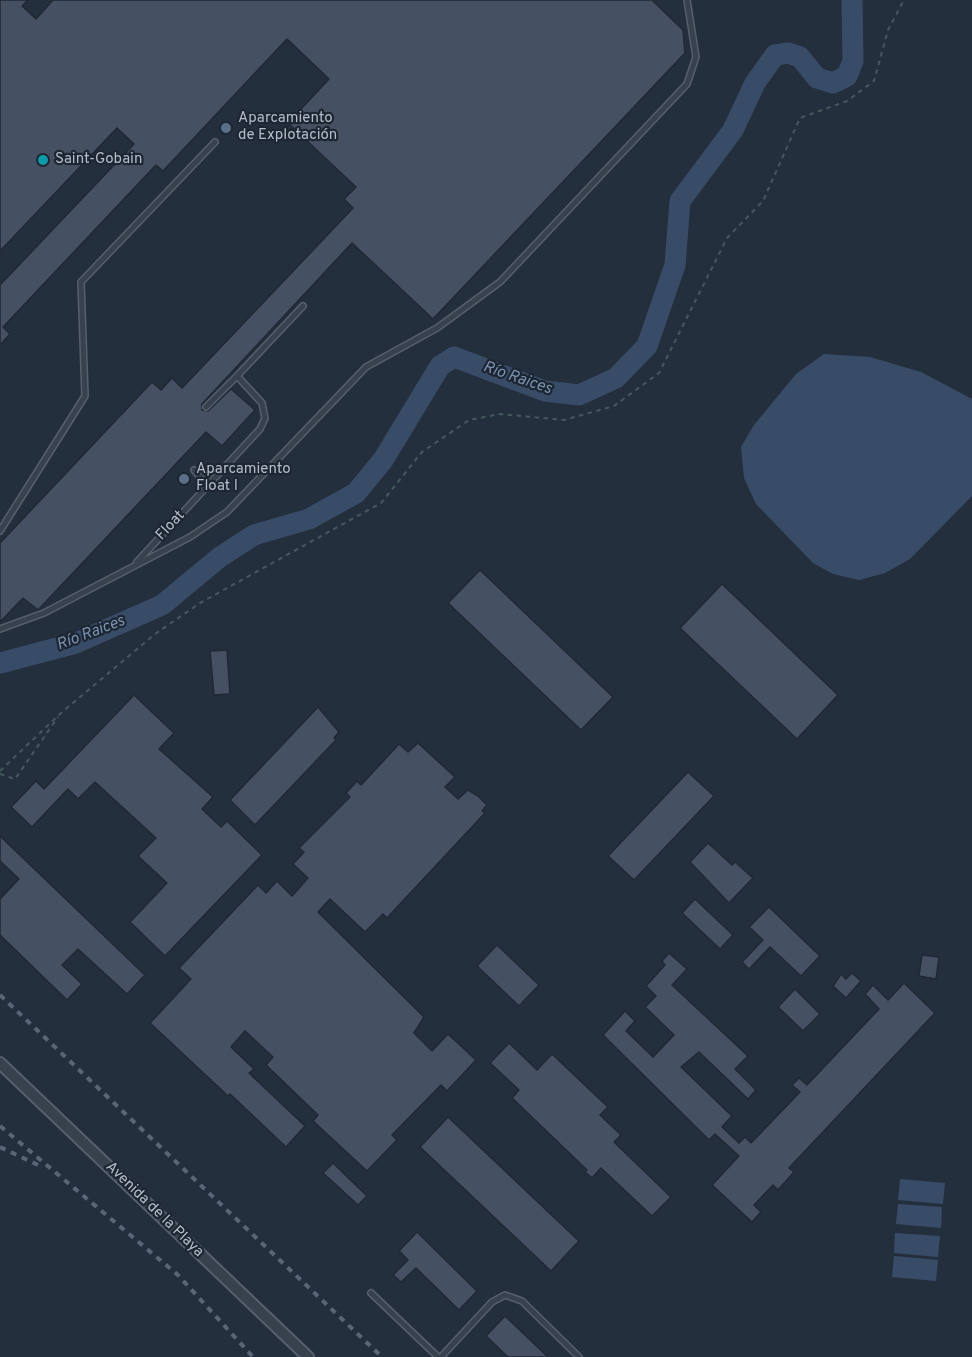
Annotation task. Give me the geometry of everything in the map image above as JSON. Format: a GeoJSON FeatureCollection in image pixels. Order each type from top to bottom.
{"type":"FeatureCollection","features":[{"type":"Feature","properties":{"kind":"street","name":"Avenida de la Playa"},"geometry":{"type":"LineString","coordinates":[[0,1064],[308,1357]]}},
{"type":"Feature","properties":{"kind":"lane"},"geometry":{"type":"LineString","coordinates":[[0,629],[44,613],[190,537],[227,512],[366,367],[437,328],[500,282],[687,84],[696,57],[687,0]]}},
{"type":"Feature","properties":{"kind":"lane"},"geometry":{"type":"LineString","coordinates":[[0,531],[85,396],[81,282],[215,142]]}},
{"type":"Feature","properties":{"kind":"lane"},"geometry":{"type":"LineString","coordinates":[[206,407],[303,306]]}},
{"type":"Feature","properties":{"kind":"lane","name":"Float"},"geometry":{"type":"LineString","coordinates":[[134,566],[260,429],[265,418],[262,403],[237,376]]}},
{"type":"Feature","properties":{"kind":"lane"},"geometry":{"type":"LineString","coordinates":[[194,470],[208,486]]}},
{"type":"Feature","properties":{"kind":"lane"},"geometry":{"type":"LineString","coordinates":[[372,1293],[439,1357],[492,1302],[505,1295],[522,1301],[579,1357]]}},
{"type":"Feature","properties":{"kind":"path"},"geometry":{"type":"LineString","coordinates":[[61,713],[15,779],[0,773],[61,713],[155,634],[200,603],[381,503],[422,452],[469,420],[500,414],[564,420],[614,406],[659,373],[727,238],[763,201],[800,118],[847,101],[874,81],[888,30],[904,0]]}},
{"type":"Feature","properties":{"kind":"water"},"geometry":{"type":"Polygon","coordinates":[[[824,354],[870,357],[921,372],[972,399],[972,496],[910,559],[885,573],[859,580],[833,574],[813,563],[756,504],[744,478],[741,447],[754,425],[796,374],[824,354]]]}},
{"type":"Feature","properties":{"kind":"water"},"geometry":{"type":"Polygon","coordinates":[[[900,1179],[945,1183],[943,1204],[898,1200],[900,1179]]]}},
{"type":"Feature","properties":{"kind":"water"},"geometry":{"type":"Polygon","coordinates":[[[898,1204],[942,1207],[941,1228],[896,1224],[898,1204]]]}},
{"type":"Feature","properties":{"kind":"water"},"geometry":{"type":"Polygon","coordinates":[[[895,1233],[940,1236],[938,1257],[894,1253],[895,1233]]]}},
{"type":"Feature","properties":{"kind":"water"},"geometry":{"type":"Polygon","coordinates":[[[894,1256],[938,1260],[936,1281],[892,1277],[894,1256]]]}},
{"type":"Feature","properties":{"kind":"building"},"geometry":{"type":"Polygon","coordinates":[[[0,0],[28,0],[22,6],[36,19],[53,0],[652,0],[683,30],[685,53],[433,319],[352,243],[202,404],[202,410],[208,411],[231,389],[255,410],[222,446],[206,432],[38,610],[23,598],[0,622],[0,543],[152,382],[161,390],[172,378],[182,388],[353,208],[344,199],[356,187],[288,123],[329,79],[287,39],[163,171],[156,165],[3,327],[10,334],[0,345],[0,285],[134,144],[117,128],[0,251],[0,0]]]}},
{"type":"Feature","properties":{"kind":"building"},"geometry":{"type":"Polygon","coordinates":[[[480,570],[613,697],[581,730],[448,603],[480,570]]]}},
{"type":"Feature","properties":{"kind":"building"},"geometry":{"type":"Polygon","coordinates":[[[722,584],[838,695],[797,739],[680,628],[722,584]]]}},
{"type":"Feature","properties":{"kind":"building"},"geometry":{"type":"Polygon","coordinates":[[[227,650],[230,694],[214,695],[210,651],[227,650]]]}},
{"type":"Feature","properties":{"kind":"building"},"geometry":{"type":"Polygon","coordinates":[[[134,695],[174,733],[159,749],[213,797],[202,809],[221,827],[227,821],[262,855],[165,956],[130,922],[167,883],[138,856],[156,838],[95,782],[78,799],[68,789],[32,827],[11,807],[36,781],[44,789],[134,695]]]}},
{"type":"Feature","properties":{"kind":"building"},"geometry":{"type":"Polygon","coordinates":[[[318,707],[339,732],[334,738],[336,740],[255,825],[230,800],[318,707]]]}},
{"type":"Feature","properties":{"kind":"building"},"geometry":{"type":"Polygon","coordinates":[[[418,743],[455,777],[445,787],[458,799],[468,790],[478,796],[487,805],[482,811],[485,813],[387,918],[383,914],[365,932],[330,899],[318,912],[424,1017],[414,1033],[432,1051],[448,1034],[476,1060],[447,1091],[441,1085],[392,1135],[397,1140],[367,1171],[313,1121],[318,1115],[266,1065],[273,1057],[245,1031],[231,1047],[254,1069],[249,1073],[305,1126],[286,1147],[150,1023],[191,979],[179,968],[258,885],[266,893],[277,881],[292,896],[308,878],[293,864],[304,852],[299,848],[350,797],[346,793],[357,781],[361,785],[399,744],[408,752],[418,743]]]}},
{"type":"Feature","properties":{"kind":"building"},"geometry":{"type":"Polygon","coordinates":[[[688,772],[714,796],[634,880],[608,856],[688,772]]]}},
{"type":"Feature","properties":{"kind":"building"},"geometry":{"type":"Polygon","coordinates":[[[0,836],[145,975],[127,994],[78,949],[62,965],[82,984],[67,1000],[0,935],[0,899],[19,879],[0,861],[0,836]]]}},
{"type":"Feature","properties":{"kind":"building"},"geometry":{"type":"Polygon","coordinates":[[[708,843],[732,865],[735,862],[753,878],[729,903],[690,862],[708,843]]]}},
{"type":"Feature","properties":{"kind":"building"},"geometry":{"type":"Polygon","coordinates":[[[695,899],[733,935],[720,949],[682,913],[695,899]]]}},
{"type":"Feature","properties":{"kind":"building"},"geometry":{"type":"Polygon","coordinates":[[[769,907],[820,956],[801,976],[770,947],[749,969],[742,962],[763,940],[749,927],[769,907]]]}},
{"type":"Feature","properties":{"kind":"building"},"geometry":{"type":"Polygon","coordinates":[[[497,945],[539,985],[519,1006],[477,966],[497,945]]]}},
{"type":"Feature","properties":{"kind":"building"},"geometry":{"type":"Polygon","coordinates":[[[669,953],[687,969],[672,985],[748,1056],[735,1069],[756,1090],[748,1099],[699,1052],[681,1067],[732,1116],[722,1127],[739,1143],[745,1137],[751,1143],[800,1092],[792,1085],[799,1078],[807,1085],[879,1009],[865,994],[873,985],[888,1000],[904,983],[935,1013],[789,1168],[794,1172],[778,1190],[773,1185],[754,1205],[761,1212],[752,1222],[712,1185],[739,1156],[715,1134],[709,1140],[603,1035],[625,1011],[635,1021],[626,1031],[653,1057],[674,1035],[645,1007],[656,996],[646,986],[665,965],[662,961],[669,953]]]}},
{"type":"Feature","properties":{"kind":"building"},"geometry":{"type":"Polygon","coordinates":[[[922,955],[939,957],[936,979],[919,976],[922,955]]]}},
{"type":"Feature","properties":{"kind":"building"},"geometry":{"type":"Polygon","coordinates":[[[852,973],[861,981],[846,998],[833,986],[841,974],[846,979],[852,973]]]}},
{"type":"Feature","properties":{"kind":"building"},"geometry":{"type":"Polygon","coordinates":[[[795,989],[820,1014],[803,1031],[778,1007],[795,989]]]}},
{"type":"Feature","properties":{"kind":"building"},"geometry":{"type":"Polygon","coordinates":[[[509,1043],[537,1070],[552,1054],[608,1107],[600,1115],[621,1135],[614,1142],[671,1197],[652,1216],[601,1168],[592,1178],[585,1172],[587,1170],[512,1098],[519,1090],[490,1063],[509,1043]]]}},
{"type":"Feature","properties":{"kind":"building"},"geometry":{"type":"Polygon","coordinates":[[[448,1117],[579,1241],[551,1271],[420,1147],[448,1117]]]}},
{"type":"Feature","properties":{"kind":"building"},"geometry":{"type":"Polygon","coordinates":[[[333,1163],[367,1196],[358,1205],[323,1173],[333,1163]]]}},
{"type":"Feature","properties":{"kind":"building"},"geometry":{"type":"Polygon","coordinates":[[[417,1232],[477,1291],[459,1310],[416,1268],[401,1282],[393,1275],[408,1260],[399,1251],[417,1232]]]}},
{"type":"Feature","properties":{"kind":"building"},"geometry":{"type":"Polygon","coordinates":[[[505,1316],[548,1357],[508,1357],[486,1336],[505,1316]]]}},
{"type":"Feature","properties":{"kind":"waterway","name":"Río Raices"},"geometry":{"type":"LineString","coordinates":[[0,663],[76,643],[162,605],[220,557],[254,535],[309,519],[356,493],[383,460],[440,366],[454,357],[545,391],[579,395],[616,378],[647,346],[675,265],[680,201],[733,130],[755,83],[775,55],[788,53],[800,57],[817,78],[833,83],[847,76],[853,61],[852,0]]}},
{"type":"Feature","properties":{"kind":"railway"},"geometry":{"type":"LineString","coordinates":[[0,995],[382,1357]]}},
{"type":"Feature","properties":{"kind":"railway"},"geometry":{"type":"LineString","coordinates":[[0,1126],[178,1275],[253,1357]]}},
{"type":"Feature","properties":{"kind":"railway"},"geometry":{"type":"LineString","coordinates":[[0,1147],[38,1165]]}},
{"type":"Feature","properties":{"kind":"place","name":"Aparcamiento de Explotación"},"geometry":{"type":"Point","coordinates":[226,128]}},
{"type":"Feature","properties":{"kind":"place","name":"Saint-Gobain"},"geometry":{"type":"Point","coordinates":[43,160]}},
{"type":"Feature","properties":{"kind":"place","name":"Aparcamiento Float I"},"geometry":{"type":"Point","coordinates":[184,479]}}]}
